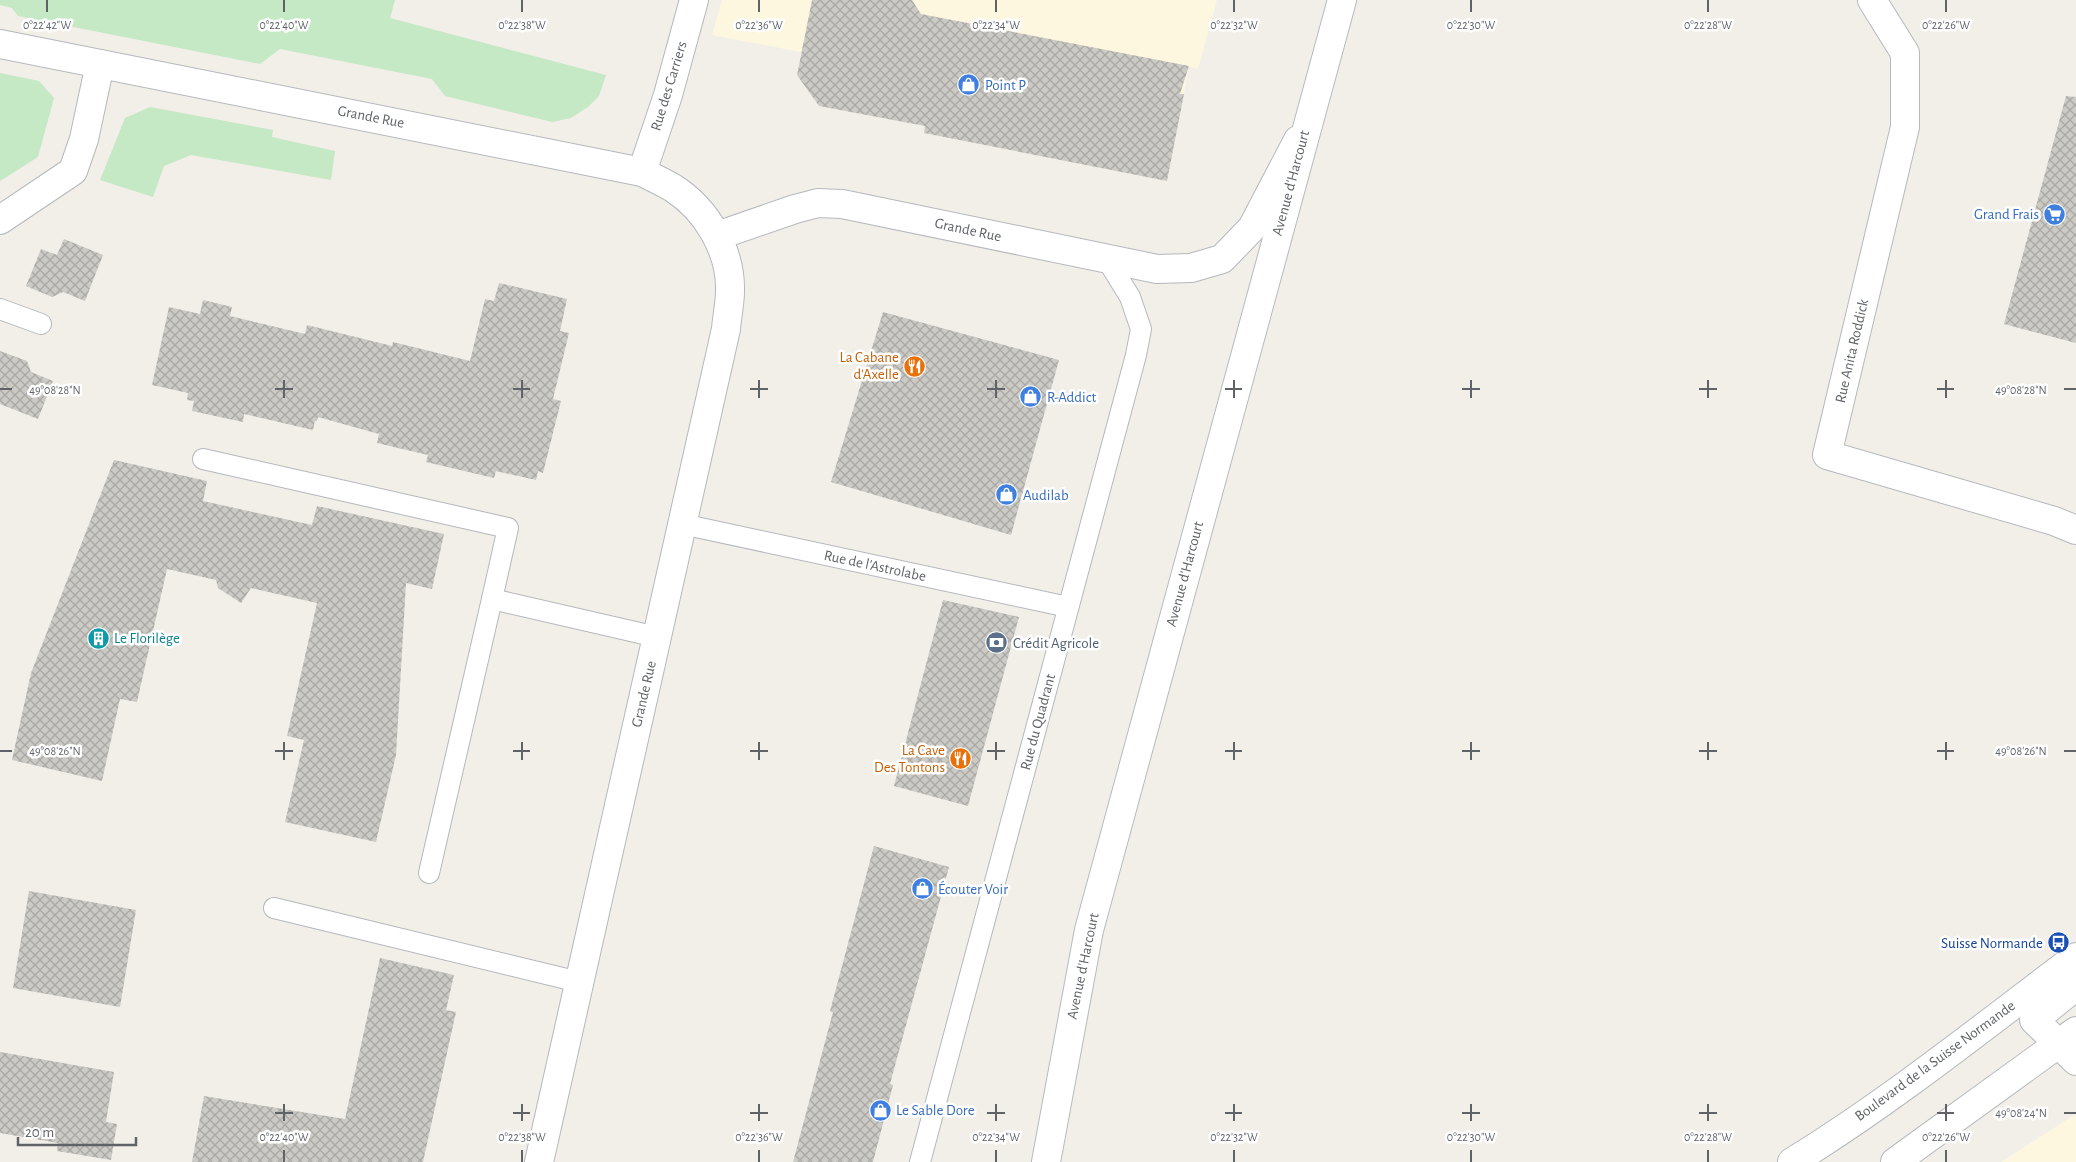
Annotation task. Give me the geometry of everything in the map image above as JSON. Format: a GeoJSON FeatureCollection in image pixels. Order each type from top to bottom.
{"type":"FeatureCollection","features":[{"type":"Feature","properties":{"kind":"street","name":"Rue des Carriers"},"geometry":{"type":"LineString","coordinates":[[642,172],[668,95],[694,0]]}},
{"type":"Feature","properties":{"kind":"street","name":"Avenue d'Harcourt"},"geometry":{"type":"LineString","coordinates":[[1048,1159],[1055,1108],[1089,930],[1342,0]]}},
{"type":"Feature","properties":{"kind":"street","name":"Rue Anita Roddick"},"geometry":{"type":"LineString","coordinates":[[1872,0],[1905,53],[1905,127],[1827,455],[2054,521],[2076,530]]}},
{"type":"Feature","properties":{"kind":"street","name":"Grande Rue"},"geometry":{"type":"LineString","coordinates":[[0,44],[642,172],[674,188],[700,211],[717,236],[726,263],[730,289],[726,329],[538,1158]]}},
{"type":"Feature","properties":{"kind":"street"},"geometry":{"type":"LineString","coordinates":[[0,220],[73,171],[84,139],[100,64]]}},
{"type":"Feature","properties":{"kind":"street","name":"Grande Rue"},"geometry":{"type":"LineString","coordinates":[[717,236],[796,209],[818,203],[834,204],[1157,269],[1192,268],[1222,259],[1252,228],[1308,120]]}},
{"type":"Feature","properties":{"kind":"street","name":"Boulevard de la Suisse Normande"},"geometry":{"type":"LineString","coordinates":[[1792,1162],[1826,1141],[1928,1068],[2076,957]]}},
{"type":"Feature","properties":{"kind":"street"},"geometry":{"type":"LineString","coordinates":[[1895,1162],[2070,1045],[2034,1020],[2076,986]]}},
{"type":"Feature","properties":{"kind":"lane","name":"Rue du Quadrant"},"geometry":{"type":"LineString","coordinates":[[920,1162],[1136,355],[1141,329],[1130,298],[1106,258]]}},
{"type":"Feature","properties":{"kind":"lane"},"geometry":{"type":"LineString","coordinates":[[0,309],[40,324]]}},
{"type":"Feature","properties":{"kind":"lane"},"geometry":{"type":"LineString","coordinates":[[203,459],[508,528],[429,873]]}},
{"type":"Feature","properties":{"kind":"lane","name":"Rue de l'Astrolabe"},"geometry":{"type":"LineString","coordinates":[[682,524],[1068,607]]}},
{"type":"Feature","properties":{"kind":"lane"},"geometry":{"type":"LineString","coordinates":[[492,599],[657,637]]}},
{"type":"Feature","properties":{"kind":"lane"},"geometry":{"type":"LineString","coordinates":[[274,908],[579,982]]}},
{"type":"Feature","properties":{"kind":"shaded area","name":"Point P"},"geometry":{"type":"Polygon","coordinates":[[[722,0],[1217,0],[1198,69],[1189,67],[1167,181],[924,133],[926,122],[905,118],[904,122],[819,106],[797,75],[801,52],[712,35],[722,0]]]}},
{"type":"Feature","properties":{"kind":"shaded area"},"geometry":{"type":"Polygon","coordinates":[[[2076,1114],[2076,1162],[2001,1162],[2076,1114]]]}},
{"type":"Feature","properties":{"kind":"green space"},"geometry":{"type":"Polygon","coordinates":[[[0,0],[395,0],[390,18],[606,75],[599,96],[588,107],[571,118],[552,122],[445,96],[432,79],[280,49],[260,64],[18,16],[12,8],[0,5],[0,0]]]}},
{"type":"Feature","properties":{"kind":"green space"},"geometry":{"type":"Polygon","coordinates":[[[0,73],[39,81],[54,98],[38,157],[0,181],[0,73]]]}},
{"type":"Feature","properties":{"kind":"green space"},"geometry":{"type":"Polygon","coordinates":[[[150,107],[273,130],[272,137],[335,151],[331,180],[191,155],[164,166],[153,197],[100,180],[125,118],[150,107]]]}},
{"type":"Feature","properties":{"kind":"building","name":"Point P"},"geometry":{"type":"Polygon","coordinates":[[[812,0],[912,0],[921,14],[1189,66],[1180,94],[1184,94],[1167,181],[924,133],[925,126],[819,106],[797,75],[812,0]]]}},
{"type":"Feature","properties":{"kind":"building","name":"Grand Frais"},"geometry":{"type":"Polygon","coordinates":[[[2066,96],[2076,97],[2076,343],[2004,324],[2066,96]]]}},
{"type":"Feature","properties":{"kind":"building"},"geometry":{"type":"Polygon","coordinates":[[[64,239],[103,255],[85,301],[63,292],[52,297],[26,286],[41,249],[57,255],[64,239]]]}},
{"type":"Feature","properties":{"kind":"building"},"geometry":{"type":"Polygon","coordinates":[[[499,283],[567,299],[560,331],[569,333],[553,399],[561,401],[543,473],[538,471],[536,480],[496,471],[494,478],[426,462],[428,455],[377,443],[379,434],[318,417],[313,430],[244,414],[243,422],[192,411],[194,401],[187,400],[188,393],[152,385],[169,307],[200,314],[203,300],[232,307],[230,316],[305,334],[307,325],[392,346],[393,342],[470,361],[485,299],[494,301],[499,283]]]}},
{"type":"Feature","properties":{"kind":"building"},"geometry":{"type":"Polygon","coordinates":[[[883,312],[1059,360],[1011,535],[831,482],[883,312]]]}},
{"type":"Feature","properties":{"kind":"building"},"geometry":{"type":"Polygon","coordinates":[[[0,351],[27,361],[31,372],[53,381],[38,419],[0,404],[0,351]]]}},
{"type":"Feature","properties":{"kind":"building","name":"Le Florilège"},"geometry":{"type":"Polygon","coordinates":[[[114,460],[207,481],[203,501],[312,525],[317,506],[444,534],[432,589],[406,583],[396,755],[376,842],[285,822],[304,740],[287,736],[317,603],[251,588],[241,603],[218,588],[216,580],[167,569],[137,702],[120,699],[102,781],[12,760],[31,673],[114,460]]]}},
{"type":"Feature","properties":{"kind":"building"},"geometry":{"type":"Polygon","coordinates":[[[943,600],[1019,617],[968,806],[894,786],[943,600]]]}},
{"type":"Feature","properties":{"kind":"building"},"geometry":{"type":"Polygon","coordinates":[[[874,846],[949,867],[890,1084],[893,1085],[873,1162],[793,1162],[833,1012],[830,1011],[874,846]]]}},
{"type":"Feature","properties":{"kind":"building"},"geometry":{"type":"Polygon","coordinates":[[[29,891],[136,910],[120,1007],[13,988],[29,891]]]}},
{"type":"Feature","properties":{"kind":"building"},"geometry":{"type":"Polygon","coordinates":[[[380,958],[454,975],[446,1010],[456,1012],[423,1162],[192,1162],[204,1096],[345,1119],[380,958]]]}},
{"type":"Feature","properties":{"kind":"building"},"geometry":{"type":"Polygon","coordinates":[[[0,1052],[114,1072],[106,1122],[117,1124],[111,1160],[57,1151],[58,1143],[0,1133],[0,1052]]]}},
{"type":"Feature","properties":{"kind":"place","name":"Point P"},"geometry":{"type":"Point","coordinates":[969,85]}},
{"type":"Feature","properties":{"kind":"place","name":"Grand Frais"},"geometry":{"type":"Point","coordinates":[2055,214]}},
{"type":"Feature","properties":{"kind":"place","name":"La Cabane d'Axelle"},"geometry":{"type":"Point","coordinates":[915,366]}},
{"type":"Feature","properties":{"kind":"place","name":"R-Addict"},"geometry":{"type":"Point","coordinates":[1031,397]}},
{"type":"Feature","properties":{"kind":"place","name":"Audilab"},"geometry":{"type":"Point","coordinates":[1007,495]}},
{"type":"Feature","properties":{"kind":"place","name":"Le Florilège"},"geometry":{"type":"Point","coordinates":[98,638]}},
{"type":"Feature","properties":{"kind":"place","name":"Crédit Agricole"},"geometry":{"type":"Point","coordinates":[997,643]}},
{"type":"Feature","properties":{"kind":"place","name":"La Cave Des Tontons"},"geometry":{"type":"Point","coordinates":[961,759]}},
{"type":"Feature","properties":{"kind":"place","name":"Écouter Voir"},"geometry":{"type":"Point","coordinates":[922,889]}},
{"type":"Feature","properties":{"kind":"place","name":"Suisse Normande"},"geometry":{"type":"Point","coordinates":[2059,943]}},
{"type":"Feature","properties":{"kind":"place","name":"Le Sable Dore"},"geometry":{"type":"Point","coordinates":[880,1110]}}]}
